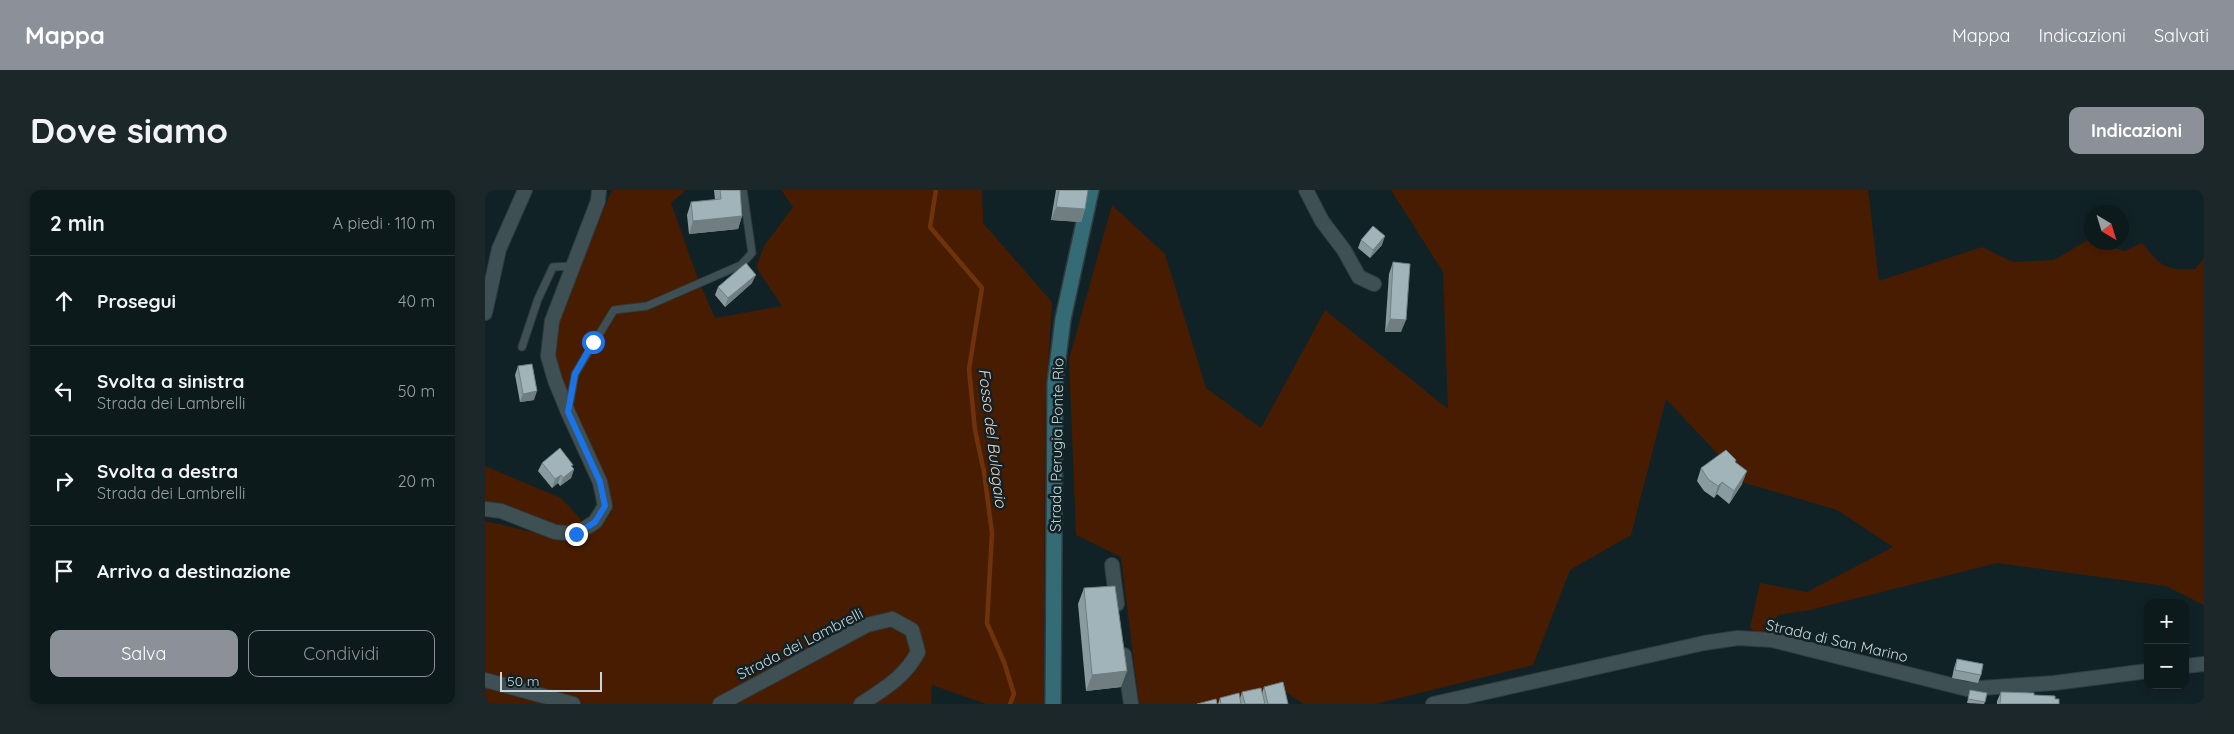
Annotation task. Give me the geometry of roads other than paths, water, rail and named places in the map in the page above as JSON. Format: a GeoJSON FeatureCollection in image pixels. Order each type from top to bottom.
{"type":"FeatureCollection","features":[{"type":"Feature","properties":{"kind":"main road","name":"Strada Perugia Ponte Rio"},"geometry":{"type":"LineString","coordinates":[[1053,704],[1055,383],[1063,319],[1091,190]]}},
{"type":"Feature","properties":{"kind":"street"},"geometry":{"type":"LineString","coordinates":[[485,313],[499,249],[525,190]]}},
{"type":"Feature","properties":{"kind":"street"},"geometry":{"type":"LineString","coordinates":[[485,509],[501,511],[555,532],[576,534],[595,522],[605,506],[600,482],[568,412],[548,356],[552,321],[598,201],[599,190]]}},
{"type":"Feature","properties":{"kind":"street"},"geometry":{"type":"LineString","coordinates":[[1306,190],[1322,221],[1344,250],[1359,277],[1374,284]]}},
{"type":"Feature","properties":{"kind":"street"},"geometry":{"type":"LineString","coordinates":[[1112,565],[1119,620]]}},
{"type":"Feature","properties":{"kind":"street","name":"Strada dei Lambrelli"},"geometry":{"type":"LineString","coordinates":[[720,704],[867,626],[892,619],[912,630],[918,652],[910,667],[891,685],[861,704]]}},
{"type":"Feature","properties":{"kind":"street","name":"Strada di San Marino"},"geometry":{"type":"LineString","coordinates":[[1433,704],[1704,643],[1738,638],[1772,640],[1967,689],[2054,683],[2144,672]]}},
{"type":"Feature","properties":{"kind":"street"},"geometry":{"type":"LineString","coordinates":[[1122,639],[1131,704]]}},
{"type":"Feature","properties":{"kind":"street"},"geometry":{"type":"LineString","coordinates":[[2189,666],[2204,664]]}},
{"type":"Feature","properties":{"kind":"street"},"geometry":{"type":"LineString","coordinates":[[485,680],[573,704]]}},
{"type":"Feature","properties":{"kind":"lane"},"geometry":{"type":"LineString","coordinates":[[568,412],[575,374],[614,310],[647,306],[741,265],[752,253],[743,190]]}},
{"type":"Feature","properties":{"kind":"lane"},"geometry":{"type":"LineString","coordinates":[[522,346],[543,286],[553,267],[573,266]]}},
{"type":"Feature","properties":{"kind":"waterway","name":"Fosso del Bulagaio"},"geometry":{"type":"LineString","coordinates":[[936,190],[930,227],[982,288],[969,369],[975,430],[984,472],[992,533],[987,623],[1004,662],[1014,694],[1010,704]]}}]}
